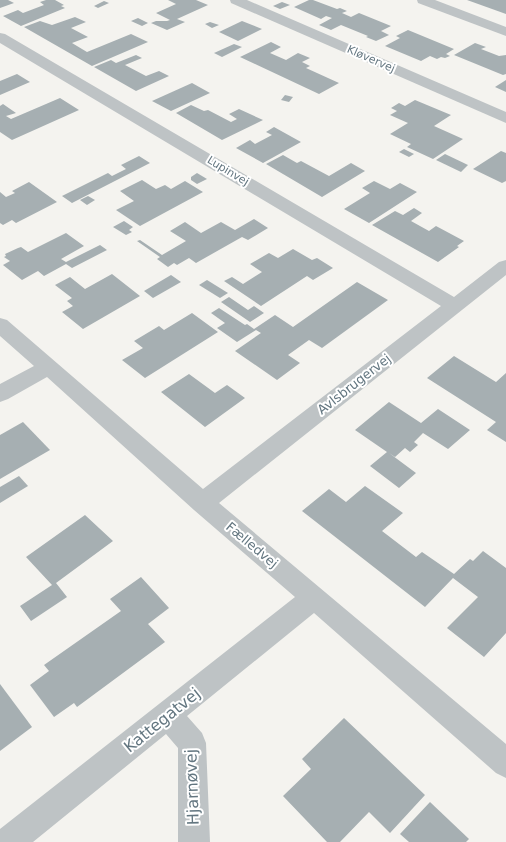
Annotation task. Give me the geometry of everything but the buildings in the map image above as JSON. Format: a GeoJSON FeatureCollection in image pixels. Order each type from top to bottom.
{"type":"FeatureCollection","features":[{"type":"Feature","properties":{"kind":"street","name":"Kløvervej"},"geometry":{"type":"LineString","coordinates":[[236,0],[506,118]]}},
{"type":"Feature","properties":{"kind":"street"},"geometry":{"type":"LineString","coordinates":[[423,0],[506,32]]}},
{"type":"Feature","properties":{"kind":"street","name":"Lupinvej"},"geometry":{"type":"LineString","coordinates":[[0,37],[455,306]]}},
{"type":"Feature","properties":{"kind":"street","name":"Avlsbrugervej"},"geometry":{"type":"LineString","coordinates":[[202,503],[506,266]]}},
{"type":"Feature","properties":{"kind":"street","name":"Fælledvej"},"geometry":{"type":"LineString","coordinates":[[0,325],[202,503],[314,597],[506,763]]}},
{"type":"Feature","properties":{"kind":"street"},"geometry":{"type":"LineString","coordinates":[[0,394],[49,367]]}},
{"type":"Feature","properties":{"kind":"street","name":"Kattegatvej"},"geometry":{"type":"LineString","coordinates":[[9,842],[168,716],[314,597]]}},
{"type":"Feature","properties":{"kind":"street","name":"Hjarnøvej"},"geometry":{"type":"LineString","coordinates":[[168,716],[192,743],[194,842]]}}]}
